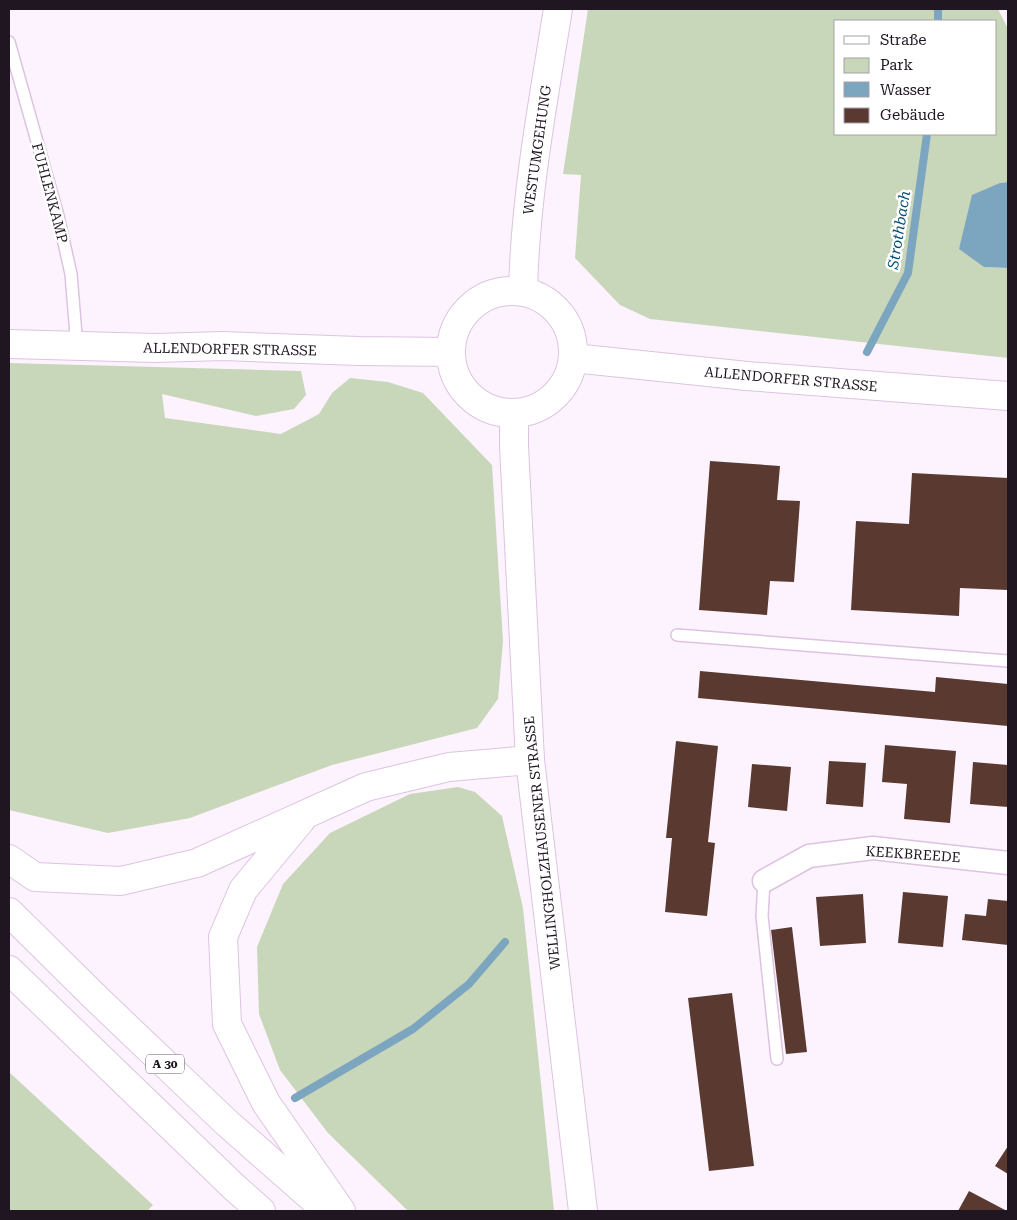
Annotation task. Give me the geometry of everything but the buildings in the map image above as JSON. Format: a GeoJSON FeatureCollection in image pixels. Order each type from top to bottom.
{"type":"FeatureCollection","features":[{"type":"Feature","properties":{"kind":"main road","name":"WESTUMGEHUNG"},"geometry":{"type":"LineString","coordinates":[[523,292],[524,253],[530,200],[542,106],[558,9]]}},
{"type":"Feature","properties":{"kind":"main road"},"geometry":{"type":"LineString","coordinates":[[502,292],[523,292],[540,298],[555,308],[566,323],[572,340],[573,358],[569,375],[560,390],[547,402],[532,410],[514,413],[498,412],[483,406],[470,396],[460,383],[453,368],[451,352],[454,331],[465,313],[482,299],[502,292]]}},
{"type":"Feature","properties":{"kind":"main road","name":"ALLENDORFER STRASSE"},"geometry":{"type":"LineString","coordinates":[[9,344],[155,348],[223,346],[451,352]]}},
{"type":"Feature","properties":{"kind":"main road","name":"ALLENDORFER STRASSE"},"geometry":{"type":"LineString","coordinates":[[573,358],[747,376],[1008,396]]}},
{"type":"Feature","properties":{"kind":"main road","name":"WELLINGHOLZHAUSENER STRASSE"},"geometry":{"type":"LineString","coordinates":[[514,413],[514,446],[530,760],[583,1211]]}},
{"type":"Feature","properties":{"kind":"main road"},"geometry":{"type":"LineString","coordinates":[[9,859],[36,877],[121,881],[196,863],[366,787],[449,767],[530,760]]}},
{"type":"Feature","properties":{"kind":"main road"},"geometry":{"type":"LineString","coordinates":[[305,815],[242,890],[223,937],[228,1024],[266,1103],[341,1211]]}},
{"type":"Feature","properties":{"kind":"main road","name":"A 30"},"geometry":{"type":"LineString","coordinates":[[9,912],[220,1116],[327,1211]]}},
{"type":"Feature","properties":{"kind":"main road"},"geometry":{"type":"LineString","coordinates":[[9,970],[261,1211]]}},
{"type":"Feature","properties":{"kind":"street","name":"KEEKBREEDE"},"geometry":{"type":"LineString","coordinates":[[764,881],[809,856],[873,848],[1008,863]]}},
{"type":"Feature","properties":{"kind":"lane","name":"FUHLENKAMP"},"geometry":{"type":"LineString","coordinates":[[9,42],[58,216],[71,274],[77,347]]}},
{"type":"Feature","properties":{"kind":"lane"},"geometry":{"type":"LineString","coordinates":[[677,635],[1008,661]]}},
{"type":"Feature","properties":{"kind":"lane"},"geometry":{"type":"LineString","coordinates":[[764,881],[762,916],[777,1058]]}},
{"type":"Feature","properties":{"kind":"green space"},"geometry":{"type":"Polygon","coordinates":[[[588,9],[998,9],[1008,29],[1008,182],[1000,183],[984,267],[1008,268],[1008,358],[650,319],[620,305],[575,258],[581,175],[563,174],[588,9]]]}},
{"type":"Feature","properties":{"kind":"green space"},"geometry":{"type":"Polygon","coordinates":[[[9,363],[301,371],[306,395],[294,409],[256,416],[162,394],[165,418],[281,434],[319,414],[332,393],[350,378],[388,382],[423,393],[492,465],[503,641],[498,699],[477,728],[332,765],[190,818],[108,833],[9,810],[9,363]]]}},
{"type":"Feature","properties":{"kind":"green space"},"geometry":{"type":"Polygon","coordinates":[[[458,787],[475,792],[502,816],[523,908],[554,1211],[408,1211],[328,1133],[280,1070],[259,1014],[257,947],[283,884],[330,833],[410,794],[458,787]]]}},
{"type":"Feature","properties":{"kind":"green space"},"geometry":{"type":"Polygon","coordinates":[[[9,1072],[153,1205],[147,1211],[9,1211],[9,1072]]]}},
{"type":"Feature","properties":{"kind":"water"},"geometry":{"type":"Polygon","coordinates":[[[1008,182],[1008,268],[984,267],[959,249],[972,195],[1000,183],[1008,182]]]}},
{"type":"Feature","properties":{"kind":"waterway","name":"Strothbach"},"geometry":{"type":"LineString","coordinates":[[938,9],[938,20]]}},
{"type":"Feature","properties":{"kind":"waterway","name":"Strothbach"},"geometry":{"type":"LineString","coordinates":[[867,352],[908,273],[927,135]]}},
{"type":"Feature","properties":{"kind":"waterway"},"geometry":{"type":"LineString","coordinates":[[295,1098],[413,1029],[469,984],[505,942]]}}]}
